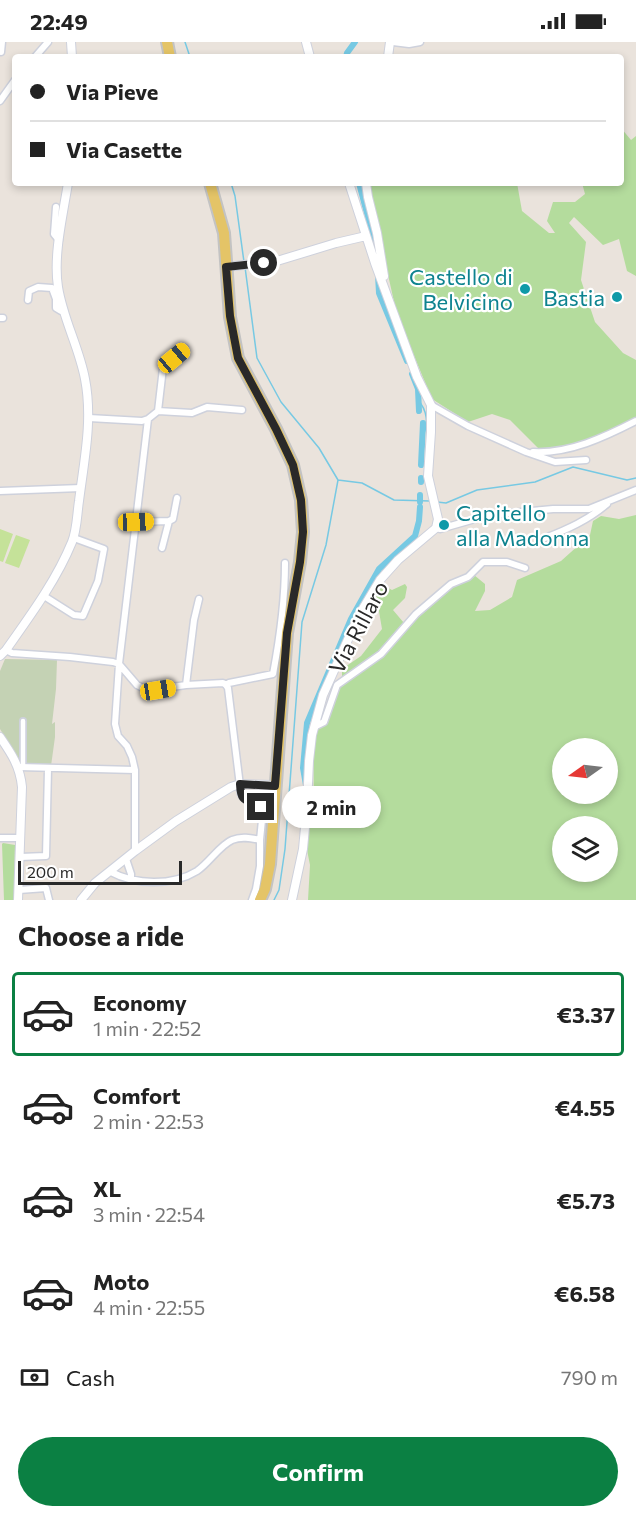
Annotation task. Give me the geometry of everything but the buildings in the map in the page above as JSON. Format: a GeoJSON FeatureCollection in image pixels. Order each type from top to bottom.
{"type":"FeatureCollection","features":[{"type":"Feature","properties":{"kind":"main road"},"geometry":{"type":"LineString","coordinates":[[211,186],[224,233],[230,316],[238,358],[293,465],[301,500],[303,532],[287,633],[270,864],[265,889],[260,900]]}},
{"type":"Feature","properties":{"kind":"street"},"geometry":{"type":"LineString","coordinates":[[2,42],[2,52]]}},
{"type":"Feature","properties":{"kind":"street"},"geometry":{"type":"LineString","coordinates":[[38,54],[48,42]]}},
{"type":"Feature","properties":{"kind":"street"},"geometry":{"type":"LineString","coordinates":[[391,42],[409,44],[420,42]]}},
{"type":"Feature","properties":{"kind":"street"},"geometry":{"type":"LineString","coordinates":[[0,101],[12,84]]}},
{"type":"Feature","properties":{"kind":"street"},"geometry":{"type":"LineString","coordinates":[[3,653],[44,596],[74,538],[81,488],[89,418],[85,378],[64,311],[57,272],[59,240],[68,186]]}},
{"type":"Feature","properties":{"kind":"street"},"geometry":{"type":"LineString","coordinates":[[350,186],[375,263],[417,377],[430,405],[428,476],[438,519],[436,528],[440,529],[489,515],[589,508],[636,490]]}},
{"type":"Feature","properties":{"kind":"street"},"geometry":{"type":"LineString","coordinates":[[366,186],[387,295]]}},
{"type":"Feature","properties":{"kind":"street"},"geometry":{"type":"LineString","coordinates":[[56,207],[54,234],[59,240]]}},
{"type":"Feature","properties":{"kind":"street"},"geometry":{"type":"LineString","coordinates":[[226,267],[277,261],[366,236]]}},
{"type":"Feature","properties":{"kind":"street"},"geometry":{"type":"LineString","coordinates":[[28,300],[29,291],[38,287],[52,288],[56,308],[64,311]]}},
{"type":"Feature","properties":{"kind":"street"},"geometry":{"type":"LineString","coordinates":[[158,411],[163,368],[185,348]]}},
{"type":"Feature","properties":{"kind":"street"},"geometry":{"type":"LineString","coordinates":[[430,405],[468,426],[526,452],[555,462],[586,460]]}},
{"type":"Feature","properties":{"kind":"street"},"geometry":{"type":"LineString","coordinates":[[89,418],[142,421],[158,411],[192,412],[207,407],[242,410]]}},
{"type":"Feature","properties":{"kind":"street"},"geometry":{"type":"LineString","coordinates":[[135,851],[135,770],[127,746],[118,736],[115,724],[119,664],[148,419]]}},
{"type":"Feature","properties":{"kind":"street"},"geometry":{"type":"LineString","coordinates":[[526,452],[551,452],[568,448],[615,432],[636,421]]}},
{"type":"Feature","properties":{"kind":"street"},"geometry":{"type":"LineString","coordinates":[[0,491],[81,488]]}},
{"type":"Feature","properties":{"kind":"street"},"geometry":{"type":"LineString","coordinates":[[162,548],[169,521],[173,519],[177,498]]}},
{"type":"Feature","properties":{"kind":"street"},"geometry":{"type":"LineString","coordinates":[[545,538],[572,528],[596,514],[611,501]]}},
{"type":"Feature","properties":{"kind":"street"},"geometry":{"type":"LineString","coordinates":[[136,522],[169,521]]}},
{"type":"Feature","properties":{"kind":"street","name":"Via Rillaro"},"geometry":{"type":"LineString","coordinates":[[292,900],[303,849],[309,761],[322,694],[359,615],[380,580],[398,560],[436,528]]}},
{"type":"Feature","properties":{"kind":"street"},"geometry":{"type":"LineString","coordinates":[[44,596],[74,615],[83,616],[98,581],[104,549],[74,538]]}},
{"type":"Feature","properties":{"kind":"street"},"geometry":{"type":"LineString","coordinates":[[314,728],[324,722],[337,685],[381,654],[416,614],[451,584],[468,577],[483,562],[507,562],[525,568]]}},
{"type":"Feature","properties":{"kind":"street"},"geometry":{"type":"LineString","coordinates":[[226,685],[229,682],[273,674],[285,593],[285,563]]}},
{"type":"Feature","properties":{"kind":"street"},"geometry":{"type":"LineString","coordinates":[[186,685],[194,620],[199,599]]}},
{"type":"Feature","properties":{"kind":"street"},"geometry":{"type":"LineString","coordinates":[[3,653],[113,662],[119,664],[137,685],[146,689],[158,690],[219,683],[226,685]]}},
{"type":"Feature","properties":{"kind":"street"},"geometry":{"type":"LineString","coordinates":[[226,685],[241,794],[249,802],[258,803],[263,810],[259,876],[252,900]]}},
{"type":"Feature","properties":{"kind":"street"},"geometry":{"type":"LineString","coordinates":[[18,900],[23,721]]}},
{"type":"Feature","properties":{"kind":"street"},"geometry":{"type":"LineString","coordinates":[[0,737],[21,767]]}},
{"type":"Feature","properties":{"kind":"street"},"geometry":{"type":"LineString","coordinates":[[21,767],[135,770]]}},
{"type":"Feature","properties":{"kind":"street"},"geometry":{"type":"LineString","coordinates":[[20,857],[46,856],[50,787],[48,769]]}},
{"type":"Feature","properties":{"kind":"street"},"geometry":{"type":"LineString","coordinates":[[81,900],[95,883],[135,851],[176,821],[231,787],[240,784],[275,786]]}},
{"type":"Feature","properties":{"kind":"street"},"geometry":{"type":"LineString","coordinates":[[111,872],[131,879],[152,882],[170,881],[196,872],[231,840],[243,837],[260,840]]}},
{"type":"Feature","properties":{"kind":"street"},"geometry":{"type":"LineString","coordinates":[[0,838],[20,838]]}},
{"type":"Feature","properties":{"kind":"street"},"geometry":{"type":"LineString","coordinates":[[126,859],[131,879]]}},
{"type":"Feature","properties":{"kind":"street"},"geometry":{"type":"LineString","coordinates":[[19,890],[46,888],[50,900]]}},
{"type":"Feature","properties":{"kind":"green space"},"geometry":{"type":"Polygon","coordinates":[[[624,132],[631,140],[636,136],[636,276],[627,271],[619,239],[603,245],[574,217],[569,223],[586,242],[581,280],[595,322],[623,353],[636,360],[636,421],[604,437],[542,452],[510,420],[492,414],[468,422],[432,399],[397,315],[370,194],[371,186],[518,186],[522,211],[549,233],[555,233],[547,221],[553,202],[575,202],[585,194],[583,186],[624,186],[624,132]]]}},
{"type":"Feature","properties":{"kind":"green space"},"geometry":{"type":"Polygon","coordinates":[[[636,515],[636,900],[308,900],[310,865],[306,845],[314,800],[313,745],[318,719],[330,711],[340,683],[388,652],[421,606],[474,575],[485,584],[485,591],[475,611],[490,610],[512,597],[517,580],[561,561],[590,535],[593,521],[601,516],[619,519],[636,515]]]}},
{"type":"Feature","properties":{"kind":"green space"},"geometry":{"type":"Polygon","coordinates":[[[0,529],[13,534],[3,562],[0,561],[0,529]]]}},
{"type":"Feature","properties":{"kind":"green space"},"geometry":{"type":"Polygon","coordinates":[[[16,535],[30,540],[19,568],[5,563],[16,535]]]}},
{"type":"Feature","properties":{"kind":"green space"},"geometry":{"type":"Polygon","coordinates":[[[405,584],[407,587],[405,598],[393,610],[404,623],[389,647],[342,678],[342,669],[361,656],[382,629],[376,594],[383,585],[392,590],[405,584]]]}},
{"type":"Feature","properties":{"kind":"green space"},"geometry":{"type":"Polygon","coordinates":[[[5,659],[57,660],[52,724],[55,722],[55,737],[51,766],[21,763],[0,729],[0,671],[5,659]]]}},
{"type":"Feature","properties":{"kind":"green space"},"geometry":{"type":"Polygon","coordinates":[[[3,843],[15,845],[14,900],[4,900],[3,843]]]}},
{"type":"Feature","properties":{"kind":"waterway"},"geometry":{"type":"LineString","coordinates":[[185,42],[189,54]]}},
{"type":"Feature","properties":{"kind":"waterway"},"geometry":{"type":"LineString","coordinates":[[347,54],[355,42]]}},
{"type":"Feature","properties":{"kind":"waterway"},"geometry":{"type":"LineString","coordinates":[[232,186],[244,262]]}},
{"type":"Feature","properties":{"kind":"waterway"},"geometry":{"type":"LineString","coordinates":[[360,186],[377,252],[377,265]]}},
{"type":"Feature","properties":{"kind":"waterway"},"geometry":{"type":"LineString","coordinates":[[245,267],[257,358],[281,402],[319,448],[338,480],[326,545],[302,622],[285,849],[279,890],[274,900]]}},
{"type":"Feature","properties":{"kind":"waterway"},"geometry":{"type":"LineString","coordinates":[[378,275],[379,293],[407,361]]}},
{"type":"Feature","properties":{"kind":"waterway"},"geometry":{"type":"LineString","coordinates":[[412,374],[418,389],[419,411]]}},
{"type":"Feature","properties":{"kind":"waterway"},"geometry":{"type":"LineString","coordinates":[[418,400],[426,417],[423,435]]}},
{"type":"Feature","properties":{"kind":"waterway"},"geometry":{"type":"LineString","coordinates":[[421,465],[423,423]]}},
{"type":"Feature","properties":{"kind":"waterway"},"geometry":{"type":"LineString","coordinates":[[437,502],[446,503],[477,490],[535,482],[573,467],[627,480],[636,478]]}},
{"type":"Feature","properties":{"kind":"waterway"},"geometry":{"type":"LineString","coordinates":[[338,480],[362,483],[394,500],[430,501]]}},
{"type":"Feature","properties":{"kind":"waterway"},"geometry":{"type":"LineString","coordinates":[[420,495],[420,502]]}},
{"type":"Feature","properties":{"kind":"waterway"},"geometry":{"type":"LineString","coordinates":[[288,811],[307,791],[303,768],[307,723],[351,619],[379,569],[415,536],[420,507]]}},
{"type":"Feature","properties":{"kind":"place","name":"Castello di Belvicino"},"geometry":{"type":"Point","coordinates":[525,289]}},
{"type":"Feature","properties":{"kind":"place","name":"Bastia"},"geometry":{"type":"Point","coordinates":[617,297]}},
{"type":"Feature","properties":{"kind":"place","name":"Capitello alla Madonna"},"geometry":{"type":"Point","coordinates":[444,525]}},
{"type":"Feature","properties":{"kind":"route"},"geometry":{"type":"LineString","coordinates":[[261,807],[258,803],[244,799],[240,784],[275,786],[287,633],[303,532],[301,500],[293,465],[238,358],[230,316],[226,267],[264,263]]}}]}
